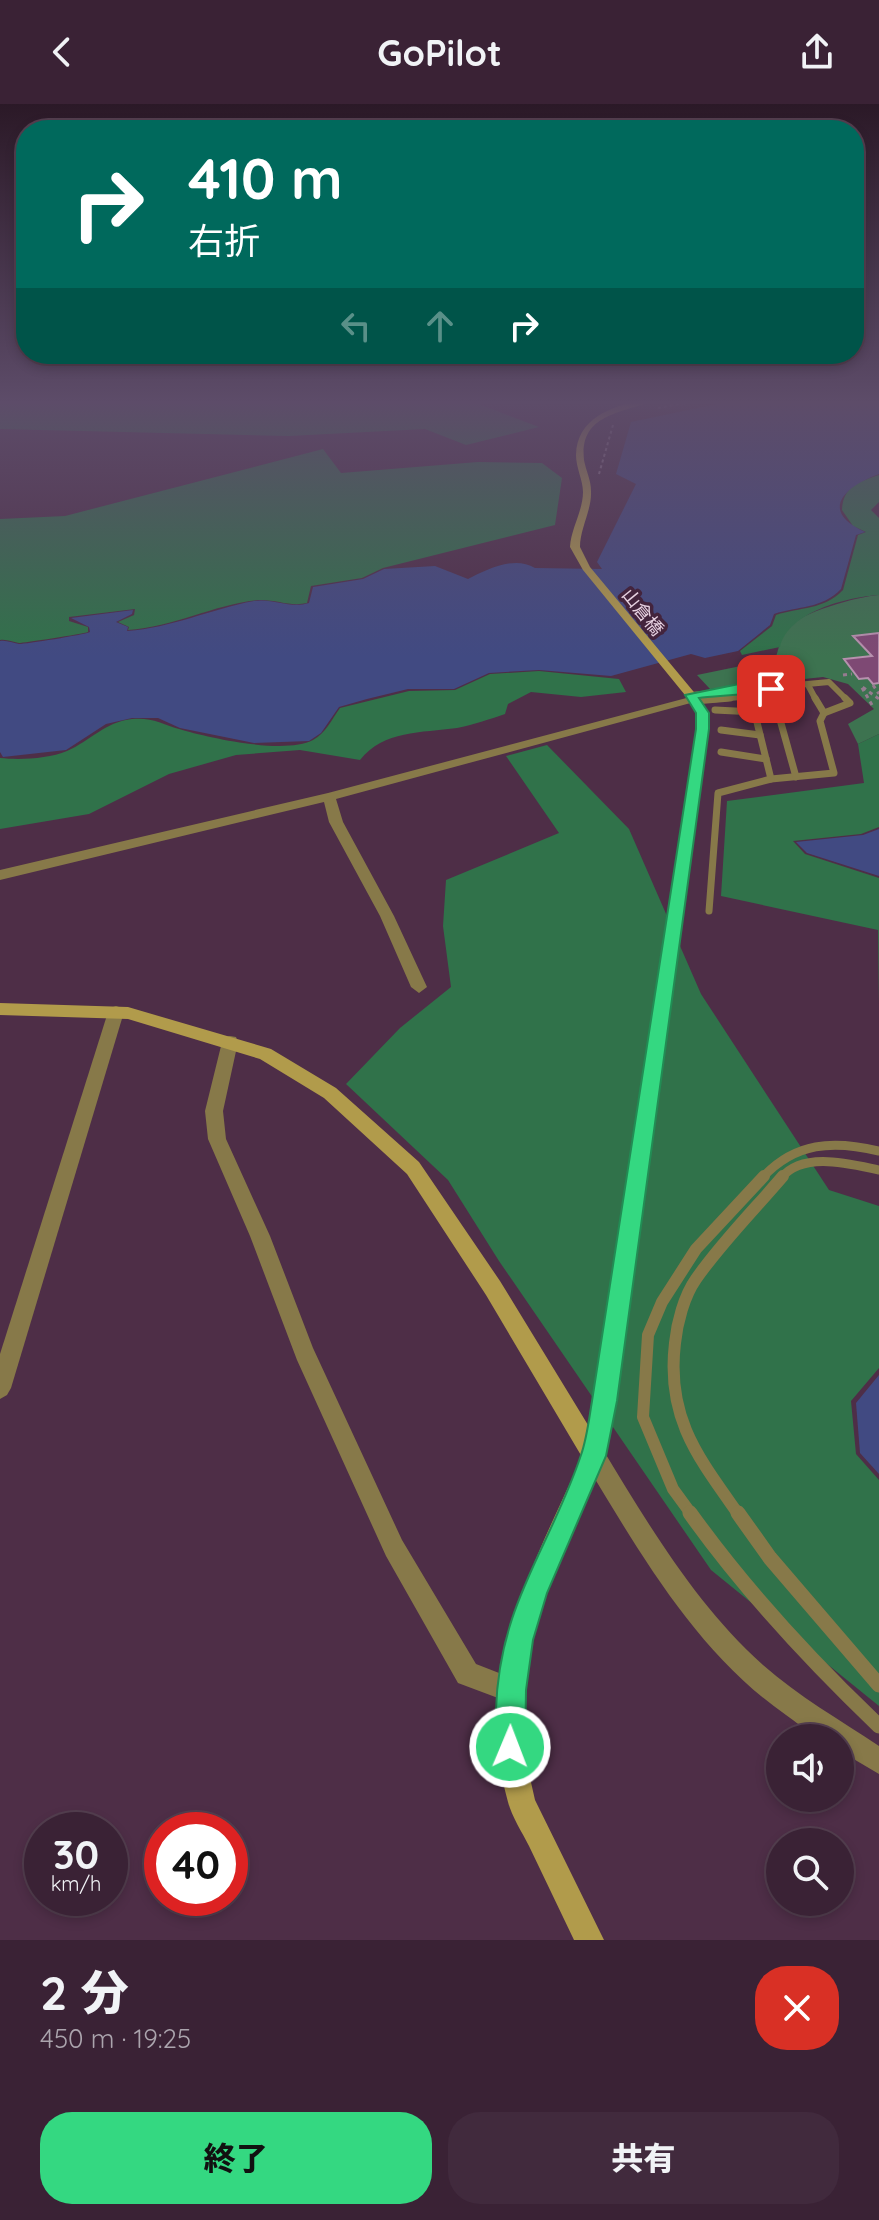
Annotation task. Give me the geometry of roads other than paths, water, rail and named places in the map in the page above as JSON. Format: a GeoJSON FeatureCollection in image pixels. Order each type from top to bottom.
{"type":"FeatureCollection","features":[{"type":"Feature","properties":{"kind":"street","name":"山倉橋"},"geometry":{"type":"LineString","coordinates":[[585,486],[587,497],[575,538],[577,555],[694,699]]}},
{"type":"Feature","properties":{"kind":"street"},"geometry":{"type":"LineString","coordinates":[[0,875],[329,797],[694,699],[702,713],[703,729],[594,1456],[534,1591],[518,1640],[511,1690],[510,1747],[522,1803],[589,1940]]}},
{"type":"Feature","properties":{"kind":"street"},"geometry":{"type":"LineString","coordinates":[[329,797],[336,822],[387,916],[419,987]]}},
{"type":"Feature","properties":{"kind":"street"},"geometry":{"type":"LineString","coordinates":[[0,1009],[116,1012],[265,1054],[330,1093],[413,1168],[493,1288],[645,1541],[693,1607],[741,1662],[879,1761]]}},
{"type":"Feature","properties":{"kind":"street"},"geometry":{"type":"LineString","coordinates":[[0,1388],[116,1012]]}},
{"type":"Feature","properties":{"kind":"street"},"geometry":{"type":"LineString","coordinates":[[230,1042],[214,1111],[217,1139],[243,1194],[304,1353],[394,1548],[467,1674],[511,1690]]}},
{"type":"Feature","properties":{"kind":"lane"},"geometry":{"type":"LineString","coordinates":[[694,699],[829,682],[850,703],[824,713],[820,721],[834,773],[771,779],[718,793],[709,911]]}},
{"type":"Feature","properties":{"kind":"lane"},"geometry":{"type":"LineString","coordinates":[[808,685],[824,713]]}},
{"type":"Feature","properties":{"kind":"lane"},"geometry":{"type":"LineString","coordinates":[[771,689],[796,777]]}},
{"type":"Feature","properties":{"kind":"lane"},"geometry":{"type":"LineString","coordinates":[[752,692],[771,779]]}},
{"type":"Feature","properties":{"kind":"lane"},"geometry":{"type":"LineString","coordinates":[[715,710],[755,712]]}},
{"type":"Feature","properties":{"kind":"lane"},"geometry":{"type":"LineString","coordinates":[[721,730],[760,735]]}},
{"type":"Feature","properties":{"kind":"lane"},"geometry":{"type":"LineString","coordinates":[[721,752],[766,759]]}},
{"type":"Feature","properties":{"kind":"lane"},"geometry":{"type":"LineString","coordinates":[[879,1151],[851,1144],[817,1146],[781,1157],[696,1249],[662,1302],[648,1335],[643,1417],[673,1489],[714,1546],[828,1677],[879,1726]]}},
{"type":"Feature","properties":{"kind":"lane"},"geometry":{"type":"LineString","coordinates":[[879,1170],[856,1165],[800,1163],[786,1172],[694,1281],[677,1327],[672,1369],[676,1407],[694,1451],[770,1558],[879,1685]]}},
{"type":"Feature","properties":{"kind":"water"},"geometry":{"type":"Polygon","coordinates":[[[635,486],[855,486],[847,492],[840,508],[851,524],[865,532],[856,535],[841,589],[818,604],[774,614],[770,625],[738,651],[705,658],[691,654],[611,676],[539,670],[489,673],[454,689],[408,689],[339,707],[321,733],[309,741],[254,743],[180,728],[158,718],[132,718],[106,724],[66,750],[3,757],[0,752],[0,641],[24,644],[90,632],[89,627],[71,618],[133,610],[132,614],[116,622],[128,627],[127,631],[159,626],[254,601],[302,605],[309,603],[313,587],[363,579],[384,569],[435,566],[468,579],[509,563],[527,564],[535,568],[602,569],[597,562],[635,486]]]}},
{"type":"Feature","properties":{"kind":"water"},"geometry":{"type":"Polygon","coordinates":[[[879,829],[879,876],[807,853],[796,842],[863,835],[879,829]]]}},
{"type":"Feature","properties":{"kind":"water"},"geometry":{"type":"Polygon","coordinates":[[[879,1375],[879,1474],[860,1453],[856,1403],[879,1375]]]}}]}
